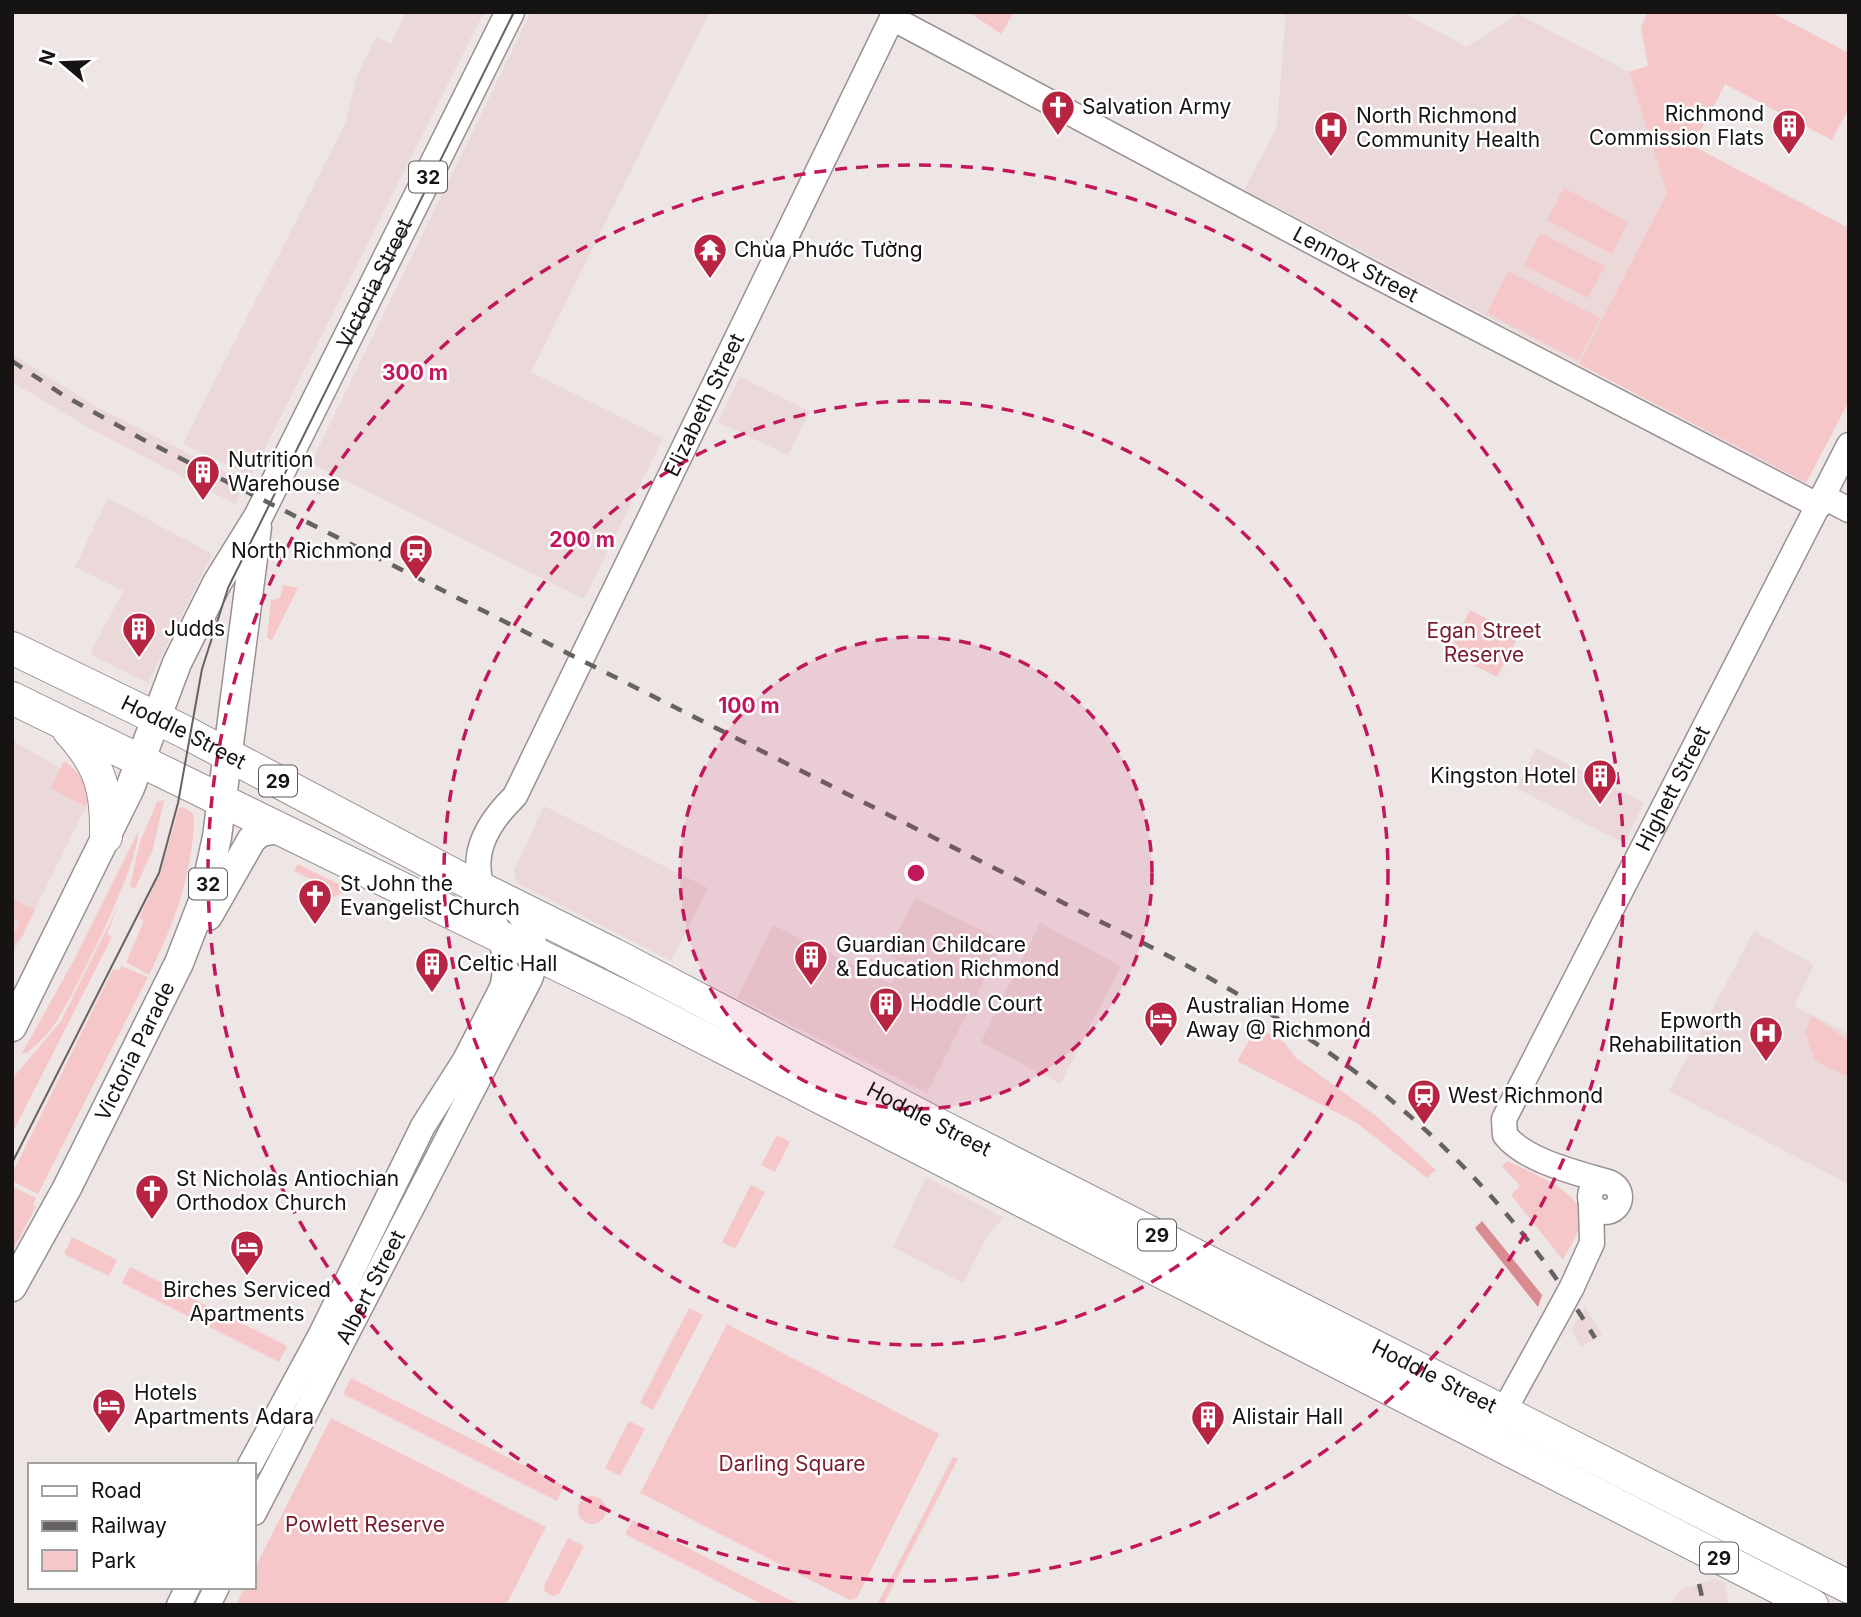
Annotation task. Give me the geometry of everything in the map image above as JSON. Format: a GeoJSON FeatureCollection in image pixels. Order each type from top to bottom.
{"type":"FeatureCollection","features":[{"type":"Feature","properties":{"kind":"highway","name":"Hoddle Street"},"geometry":{"type":"LineString","coordinates":[[12,648],[155,718],[493,894],[1849,1587]]}},
{"type":"Feature","properties":{"kind":"highway","name":"Hoddle Street"},"geometry":{"type":"LineString","coordinates":[[12,698],[220,802],[534,950],[1812,1605]]}},
{"type":"Feature","properties":{"kind":"highway"},"geometry":{"type":"LineString","coordinates":[[54,719],[74,736],[102,779],[107,797],[106,836]]}},
{"type":"Feature","properties":{"kind":"main road","name":"32"},"geometry":{"type":"LineString","coordinates":[[476,79],[500,12]]}},
{"type":"Feature","properties":{"kind":"main road","name":"Victoria Street"},"geometry":{"type":"LineString","coordinates":[[141,762],[171,676],[217,583],[258,517],[510,12]]}},
{"type":"Feature","properties":{"kind":"main road","name":"32"},"geometry":{"type":"LineString","coordinates":[[251,568],[319,422],[333,366]]}},
{"type":"Feature","properties":{"kind":"main road","name":"32"},"geometry":{"type":"LineString","coordinates":[[217,583],[228,550],[291,425],[333,366]]}},
{"type":"Feature","properties":{"kind":"main road","name":"Victoria Street"},"geometry":{"type":"LineString","coordinates":[[220,802],[258,517]]}},
{"type":"Feature","properties":{"kind":"main road","name":"32"},"geometry":{"type":"LineString","coordinates":[[12,1027],[141,762]]}},
{"type":"Feature","properties":{"kind":"main road","name":"Victoria Parade"},"geometry":{"type":"LineString","coordinates":[[12,1287],[67,1188],[179,963],[207,888],[220,802]]}},
{"type":"Feature","properties":{"kind":"main road"},"geometry":{"type":"LineString","coordinates":[[179,963],[251,839],[261,832],[279,829]]}},
{"type":"Feature","properties":{"kind":"street","name":"Lennox Street"},"geometry":{"type":"LineString","coordinates":[[894,15],[1363,269],[1765,478],[1821,502],[1849,510]]}},
{"type":"Feature","properties":{"kind":"street","name":"Elizabeth Street"},"geometry":{"type":"LineString","coordinates":[[500,936],[493,894],[477,870],[480,851],[498,814],[515,796],[894,15]]}},
{"type":"Feature","properties":{"kind":"street","name":"Highett Street"},"geometry":{"type":"LineString","coordinates":[[1563,1170],[1515,1144],[1504,1132],[1507,1112],[1849,445]]}},
{"type":"Feature","properties":{"kind":"street"},"geometry":{"type":"LineString","coordinates":[[493,894],[526,922],[534,950],[560,942],[596,946]]}},
{"type":"Feature","properties":{"kind":"street","name":"Albert Street"},"geometry":{"type":"LineString","coordinates":[[500,936],[506,958],[502,988]]}},
{"type":"Feature","properties":{"kind":"street","name":"Albert Street"},"geometry":{"type":"LineString","coordinates":[[251,1463],[416,1139],[465,1060],[515,962],[534,950]]}},
{"type":"Feature","properties":{"kind":"street","name":"Albert Street"},"geometry":{"type":"LineString","coordinates":[[256,1509],[530,979],[534,950]]}},
{"type":"Feature","properties":{"kind":"street"},"geometry":{"type":"LineString","coordinates":[[416,1139],[440,1150]]}},
{"type":"Feature","properties":{"kind":"street"},"geometry":{"type":"LineString","coordinates":[[1563,1170],[1614,1193]]}},
{"type":"Feature","properties":{"kind":"street"},"geometry":{"type":"LineString","coordinates":[[1563,1170],[1598,1211],[1605,1212],[1614,1193]]}},
{"type":"Feature","properties":{"kind":"street"},"geometry":{"type":"LineString","coordinates":[[1489,1440],[1587,1259],[1604,1238],[1614,1193]]}},
{"type":"Feature","properties":{"kind":"street"},"geometry":{"type":"LineString","coordinates":[[1587,1259],[1594,1236],[1590,1202]]}},
{"type":"Feature","properties":{"kind":"street"},"geometry":{"type":"LineString","coordinates":[[310,1351],[333,1363]]}},
{"type":"Feature","properties":{"kind":"street"},"geometry":{"type":"LineString","coordinates":[[297,1377],[320,1389]]}},
{"type":"Feature","properties":{"kind":"street"},"geometry":{"type":"LineString","coordinates":[[179,1605],[187,1589]]}},
{"type":"Feature","properties":{"kind":"street"},"geometry":{"type":"LineString","coordinates":[[208,1605],[216,1589]]}},
{"type":"Feature","properties":{"kind":"shaded area"},"geometry":{"type":"Polygon","coordinates":[[[406,12],[484,12],[251,476],[183,444],[346,122],[357,75],[376,37],[391,44],[406,12]]]}},
{"type":"Feature","properties":{"kind":"shaded area"},"geometry":{"type":"Polygon","coordinates":[[[531,12],[710,12],[531,372],[663,438],[584,599],[311,463],[531,12]]]}},
{"type":"Feature","properties":{"kind":"shaded area"},"geometry":{"type":"Polygon","coordinates":[[[1286,12],[1401,12],[1467,47],[1518,14],[1629,72],[1667,193],[1579,364],[1244,190],[1277,126],[1286,12]]]}},
{"type":"Feature","properties":{"kind":"shaded area"},"geometry":{"type":"Polygon","coordinates":[[[12,354],[95,406],[246,483],[235,504],[89,428],[12,382],[12,354]]]}},
{"type":"Feature","properties":{"kind":"shaded area"},"geometry":{"type":"Polygon","coordinates":[[[740,377],[810,411],[788,455],[718,422],[740,377]]]}},
{"type":"Feature","properties":{"kind":"shaded area"},"geometry":{"type":"Polygon","coordinates":[[[108,498],[210,553],[211,557],[148,683],[90,654],[123,591],[75,567],[108,498]]]}},
{"type":"Feature","properties":{"kind":"shaded area"},"geometry":{"type":"Polygon","coordinates":[[[12,740],[60,768],[51,788],[86,807],[12,956],[12,740]]]}},
{"type":"Feature","properties":{"kind":"shaded area"},"geometry":{"type":"Polygon","coordinates":[[[1536,748],[1644,803],[1624,843],[1516,788],[1536,748]]]}},
{"type":"Feature","properties":{"kind":"shaded area"},"geometry":{"type":"Polygon","coordinates":[[[544,806],[708,888],[671,961],[517,883],[514,871],[544,806]]]}},
{"type":"Feature","properties":{"kind":"shaded area"},"geometry":{"type":"Polygon","coordinates":[[[915,898],[1004,941],[927,1093],[737,998],[773,925],[892,984],[902,962],[887,954],[915,898]]]}},
{"type":"Feature","properties":{"kind":"shaded area"},"geometry":{"type":"Polygon","coordinates":[[[1040,923],[1121,966],[1060,1084],[981,1042],[1040,923]]]}},
{"type":"Feature","properties":{"kind":"shaded area","name":"Epworth Rehabilitation"},"geometry":{"type":"Polygon","coordinates":[[[1754,931],[1814,965],[1794,1006],[1849,1034],[1849,1184],[1669,1091],[1754,931]]]}},
{"type":"Feature","properties":{"kind":"shaded area"},"geometry":{"type":"Polygon","coordinates":[[[926,1177],[1004,1218],[989,1233],[963,1283],[893,1247],[926,1177]]]}},
{"type":"Feature","properties":{"kind":"shaded area"},"geometry":{"type":"Polygon","coordinates":[[[1482,1221],[1542,1295],[1538,1307],[1475,1228],[1482,1221]]]}},
{"type":"Feature","properties":{"kind":"shaded area"},"geometry":{"type":"Polygon","coordinates":[[[1585,1306],[1602,1335],[1581,1347],[1572,1330],[1585,1306]]]}},
{"type":"Feature","properties":{"kind":"shaded area"},"geometry":{"type":"Polygon","coordinates":[[[1715,1579],[1729,1584],[1725,1587],[1729,1605],[1671,1605],[1679,1590],[1715,1579]]]}},
{"type":"Feature","properties":{"kind":"green space"},"geometry":{"type":"Polygon","coordinates":[[[969,12],[1014,12],[1001,34],[969,12]]]}},
{"type":"Feature","properties":{"kind":"green space"},"geometry":{"type":"Polygon","coordinates":[[[1648,12],[1771,12],[1849,53],[1849,108],[1832,140],[1725,84],[1693,146],[1849,228],[1849,401],[1806,483],[1579,364],[1667,193],[1629,72],[1648,66],[1641,27],[1648,12]]]}},
{"type":"Feature","properties":{"kind":"green space"},"geometry":{"type":"Polygon","coordinates":[[[1564,188],[1628,222],[1612,254],[1547,220],[1564,188]]]}},
{"type":"Feature","properties":{"kind":"green space"},"geometry":{"type":"Polygon","coordinates":[[[1540,233],[1605,266],[1588,298],[1524,265],[1540,233]]]}},
{"type":"Feature","properties":{"kind":"green space"},"geometry":{"type":"Polygon","coordinates":[[[1508,271],[1600,318],[1578,360],[1487,313],[1508,271]]]}},
{"type":"Feature","properties":{"kind":"green space"},"geometry":{"type":"Polygon","coordinates":[[[283,585],[298,588],[272,640],[267,638],[271,600],[280,598],[283,585]]]}},
{"type":"Feature","properties":{"kind":"green space","name":"Egan Street Reserve"},"geometry":{"type":"Polygon","coordinates":[[[1470,610],[1519,635],[1497,677],[1449,652],[1470,610]]]}},
{"type":"Feature","properties":{"kind":"green space"},"geometry":{"type":"Polygon","coordinates":[[[64,761],[75,770],[86,787],[86,807],[50,788],[64,761]]]}},
{"type":"Feature","properties":{"kind":"green space"},"geometry":{"type":"Polygon","coordinates":[[[164,800],[153,849],[135,889],[130,886],[140,842],[157,802],[164,800]]]}},
{"type":"Feature","properties":{"kind":"green space"},"geometry":{"type":"Polygon","coordinates":[[[183,807],[192,813],[194,819],[190,860],[174,918],[149,975],[126,962],[144,921],[139,918],[161,871],[179,808],[183,807]]]}},
{"type":"Feature","properties":{"kind":"green space"},"geometry":{"type":"Polygon","coordinates":[[[138,832],[129,870],[78,983],[50,1031],[27,1053],[22,1053],[74,960],[138,832]]]}},
{"type":"Feature","properties":{"kind":"green space"},"geometry":{"type":"Polygon","coordinates":[[[298,864],[350,890],[333,897],[329,895],[326,899],[313,892],[317,882],[294,871],[298,864]]]}},
{"type":"Feature","properties":{"kind":"green space"},"geometry":{"type":"Polygon","coordinates":[[[12,899],[35,910],[22,937],[12,946],[12,937],[20,922],[12,918],[12,899]]]}},
{"type":"Feature","properties":{"kind":"green space"},"geometry":{"type":"Polygon","coordinates":[[[118,906],[107,934],[112,937],[12,1134],[12,1079],[61,1021],[118,906]]]}},
{"type":"Feature","properties":{"kind":"green space"},"geometry":{"type":"Polygon","coordinates":[[[121,966],[148,977],[38,1194],[12,1181],[12,1174],[113,969],[119,971],[121,966]]]}},
{"type":"Feature","properties":{"kind":"green space"},"geometry":{"type":"Polygon","coordinates":[[[1812,1016],[1849,1041],[1849,1077],[1815,1061],[1805,1032],[1812,1016]]]}},
{"type":"Feature","properties":{"kind":"green space"},"geometry":{"type":"Polygon","coordinates":[[[1257,1027],[1285,1043],[1295,1057],[1376,1116],[1436,1170],[1427,1178],[1357,1123],[1237,1061],[1257,1027]]]}},
{"type":"Feature","properties":{"kind":"green space"},"geometry":{"type":"Polygon","coordinates":[[[777,1135],[790,1142],[775,1172],[761,1165],[777,1135]]]}},
{"type":"Feature","properties":{"kind":"green space"},"geometry":{"type":"Polygon","coordinates":[[[1508,1161],[1562,1190],[1578,1206],[1581,1220],[1563,1260],[1511,1195],[1520,1186],[1502,1166],[1508,1161]]]}},
{"type":"Feature","properties":{"kind":"green space"},"geometry":{"type":"Polygon","coordinates":[[[751,1185],[765,1192],[735,1249],[722,1242],[751,1185]]]}},
{"type":"Feature","properties":{"kind":"green space"},"geometry":{"type":"Polygon","coordinates":[[[12,1186],[36,1198],[33,1205],[36,1206],[12,1252],[12,1186]]]}},
{"type":"Feature","properties":{"kind":"green space"},"geometry":{"type":"Polygon","coordinates":[[[72,1237],[117,1260],[109,1276],[64,1254],[72,1237]]]}},
{"type":"Feature","properties":{"kind":"green space"},"geometry":{"type":"Polygon","coordinates":[[[130,1267],[287,1346],[279,1362],[122,1283],[130,1267]]]}},
{"type":"Feature","properties":{"kind":"green space"},"geometry":{"type":"Polygon","coordinates":[[[689,1308],[703,1315],[653,1410],[640,1403],[689,1308]]]}},
{"type":"Feature","properties":{"kind":"green space","name":"Darling Square"},"geometry":{"type":"Polygon","coordinates":[[[727,1324],[939,1434],[857,1598],[850,1600],[640,1493],[727,1324]]]}},
{"type":"Feature","properties":{"kind":"green space"},"geometry":{"type":"Polygon","coordinates":[[[351,1378],[564,1486],[557,1501],[343,1394],[351,1378]]]}},
{"type":"Feature","properties":{"kind":"green space","name":"Powlett Reserve"},"geometry":{"type":"Polygon","coordinates":[[[331,1418],[546,1527],[506,1605],[236,1605],[244,1589],[256,1589],[256,1566],[331,1418]]]}},
{"type":"Feature","properties":{"kind":"green space"},"geometry":{"type":"Polygon","coordinates":[[[629,1421],[645,1429],[620,1476],[605,1468],[629,1421]]]}},
{"type":"Feature","properties":{"kind":"green space"},"geometry":{"type":"Polygon","coordinates":[[[953,1457],[958,1459],[883,1605],[877,1605],[953,1457]]]}},
{"type":"Feature","properties":{"kind":"green space"},"geometry":{"type":"Polygon","coordinates":[[[592,1496],[602,1500],[606,1510],[602,1520],[592,1524],[582,1520],[578,1510],[582,1500],[592,1496]]]}},
{"type":"Feature","properties":{"kind":"green space"},"geometry":{"type":"Polygon","coordinates":[[[633,1520],[800,1605],[764,1605],[625,1534],[633,1520]]]}},
{"type":"Feature","properties":{"kind":"green space"},"geometry":{"type":"Polygon","coordinates":[[[568,1538],[584,1546],[559,1594],[553,1596],[545,1592],[544,1586],[568,1538]]]}},
{"type":"Feature","properties":{"kind":"tram line"},"geometry":{"type":"LineString","coordinates":[[12,1163],[159,873],[178,803],[202,669],[228,588],[514,12]]}},
{"type":"Feature","properties":{"kind":"railway"},"geometry":{"type":"LineString","coordinates":[[12,361],[63,395],[142,439],[1157,950],[1289,1026],[1349,1067],[1405,1112],[1457,1161],[1506,1214],[1552,1273],[1595,1338]]}},
{"type":"Feature","properties":{"kind":"railway"},"geometry":{"type":"LineString","coordinates":[[1699,1584],[1704,1605]]}},
{"type":"Feature","properties":{"kind":"place","name":"Salvation Army"},"geometry":{"type":"Point","coordinates":[1058,137]}},
{"type":"Feature","properties":{"kind":"place","name":"Richmond Commission Flats"},"geometry":{"type":"Point","coordinates":[1789,156]}},
{"type":"Feature","properties":{"kind":"place","name":"North Richmond Community Health"},"geometry":{"type":"Point","coordinates":[1331,158]}},
{"type":"Feature","properties":{"kind":"place","name":"Chùa Phước Tường"},"geometry":{"type":"Point","coordinates":[710,280]}},
{"type":"Feature","properties":{"kind":"place","name":"Nutrition Warehouse"},"geometry":{"type":"Point","coordinates":[203,502]}},
{"type":"Feature","properties":{"kind":"place","name":"North Richmond"},"geometry":{"type":"Point","coordinates":[416,581]}},
{"type":"Feature","properties":{"kind":"place","name":"Judds"},"geometry":{"type":"Point","coordinates":[139,659]}},
{"type":"Feature","properties":{"kind":"place","name":"Kingston Hotel"},"geometry":{"type":"Point","coordinates":[1600,806]}},
{"type":"Feature","properties":{"kind":"place","name":"St John the Evangelist Church"},"geometry":{"type":"Point","coordinates":[315,926]}},
{"type":"Feature","properties":{"kind":"place","name":"Guardian Childcare & Education Richmond"},"geometry":{"type":"Point","coordinates":[811,987]}},
{"type":"Feature","properties":{"kind":"place","name":"Celtic Hall"},"geometry":{"type":"Point","coordinates":[432,994]}},
{"type":"Feature","properties":{"kind":"place","name":"Hoddle Court"},"geometry":{"type":"Point","coordinates":[886,1034]}},
{"type":"Feature","properties":{"kind":"place","name":"Australian Home Away @ Richmond"},"geometry":{"type":"Point","coordinates":[1161,1048]}},
{"type":"Feature","properties":{"kind":"place","name":"Epworth Rehabilitation"},"geometry":{"type":"Point","coordinates":[1766,1063]}},
{"type":"Feature","properties":{"kind":"place","name":"West Richmond"},"geometry":{"type":"Point","coordinates":[1424,1126]}},
{"type":"Feature","properties":{"kind":"place","name":"St Nicholas Antiochian Orthodox Church"},"geometry":{"type":"Point","coordinates":[152,1221]}},
{"type":"Feature","properties":{"kind":"place","name":"Birches Serviced Apartments"},"geometry":{"type":"Point","coordinates":[247,1277]}},
{"type":"Feature","properties":{"kind":"place","name":"Hotels Apartments Adara"},"geometry":{"type":"Point","coordinates":[109,1435]}},
{"type":"Feature","properties":{"kind":"place","name":"Alistair Hall"},"geometry":{"type":"Point","coordinates":[1208,1447]}}]}
